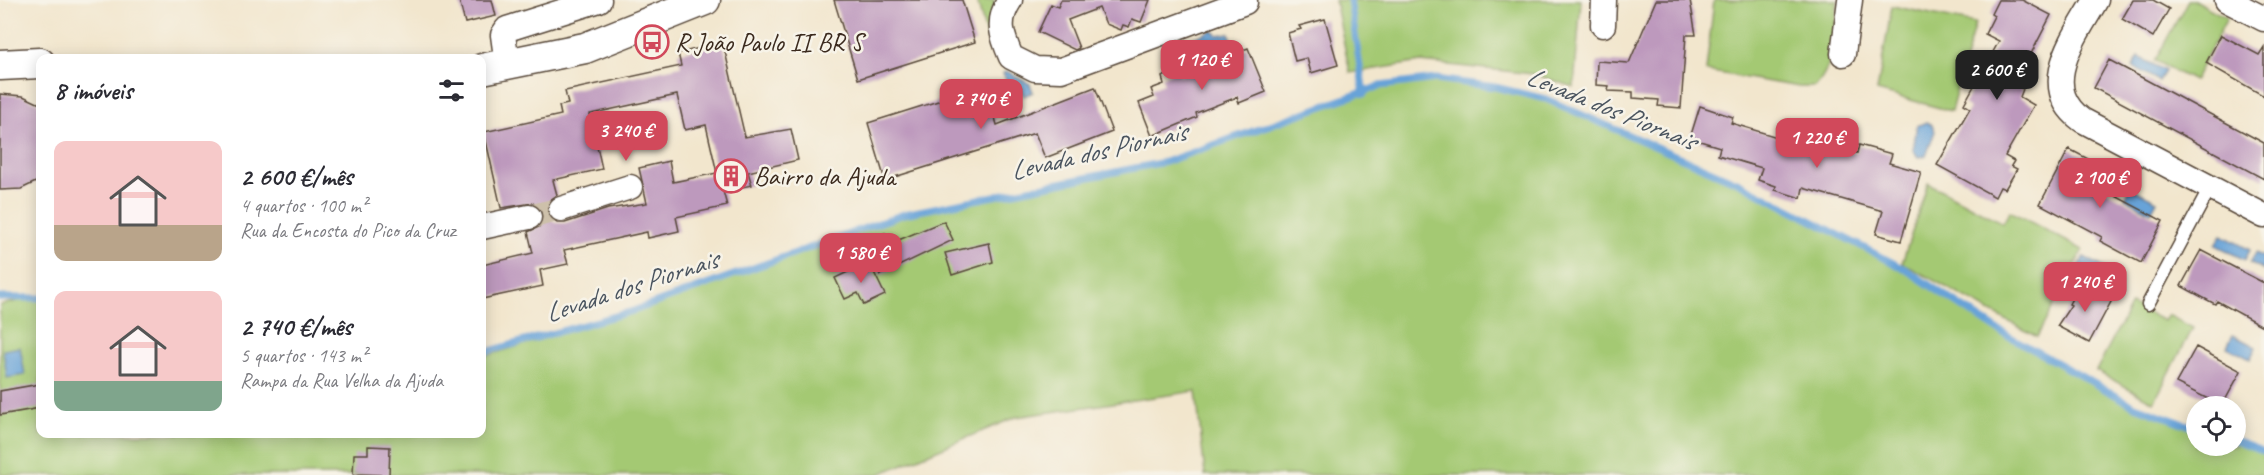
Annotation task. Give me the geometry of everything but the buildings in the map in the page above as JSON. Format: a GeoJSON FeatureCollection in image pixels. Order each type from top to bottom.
{"type":"FeatureCollection","features":[{"type":"Feature","properties":{"kind":"street"},"geometry":{"type":"LineString","coordinates":[[599,0],[507,29],[503,35],[494,67],[585,48],[705,0]]}},
{"type":"Feature","properties":{"kind":"street"},"geometry":{"type":"LineString","coordinates":[[1011,0],[1005,7],[1000,31],[1011,57],[1035,69],[1061,70],[1245,2]]}},
{"type":"Feature","properties":{"kind":"street"},"geometry":{"type":"LineString","coordinates":[[1603,25],[1604,0]]}},
{"type":"Feature","properties":{"kind":"street"},"geometry":{"type":"LineString","coordinates":[[1843,54],[1850,0]]}},
{"type":"Feature","properties":{"kind":"street"},"geometry":{"type":"LineString","coordinates":[[2096,0],[2064,57],[2061,93],[2072,112],[2082,120],[2264,216]]}},
{"type":"Feature","properties":{"kind":"street"},"geometry":{"type":"LineString","coordinates":[[2227,0],[2264,19]]}},
{"type":"Feature","properties":{"kind":"street"},"geometry":{"type":"LineString","coordinates":[[0,65],[36,63]]}},
{"type":"Feature","properties":{"kind":"street"},"geometry":{"type":"LineString","coordinates":[[561,209],[630,187]]}},
{"type":"Feature","properties":{"kind":"street"},"geometry":{"type":"LineString","coordinates":[[486,226],[529,217]]}},
{"type":"Feature","properties":{"kind":"lane"},"geometry":{"type":"LineString","coordinates":[[2148,304],[2210,188]]}},
{"type":"Feature","properties":{"kind":"green space"},"geometry":{"type":"Polygon","coordinates":[[[977,0],[995,0],[987,38],[977,0]]]}},
{"type":"Feature","properties":{"kind":"green space"},"geometry":{"type":"Polygon","coordinates":[[[1335,0],[1581,0],[1574,87],[1533,74],[1421,62],[1350,73],[1335,0]]]}},
{"type":"Feature","properties":{"kind":"green space"},"geometry":{"type":"Polygon","coordinates":[[[1714,0],[1838,0],[1830,58],[1822,79],[1815,87],[1799,87],[1706,71],[1714,0]]]}},
{"type":"Feature","properties":{"kind":"green space"},"geometry":{"type":"Polygon","coordinates":[[[2188,0],[2194,0],[2227,18],[2194,81],[2155,61],[2188,0]]]}},
{"type":"Feature","properties":{"kind":"green space"},"geometry":{"type":"Polygon","coordinates":[[[1892,6],[1975,23],[1951,111],[1877,91],[1892,6]]]}},
{"type":"Feature","properties":{"kind":"green space"},"geometry":{"type":"Polygon","coordinates":[[[1436,81],[1495,88],[1545,101],[1738,184],[1904,271],[1996,330],[2134,408],[2186,426],[2186,456],[2246,456],[2246,447],[2264,453],[2264,475],[1205,475],[1196,391],[1016,417],[877,475],[0,475],[0,305],[36,297],[36,438],[486,438],[486,356],[633,312],[905,216],[1166,164],[1380,88],[1436,81]]]}},
{"type":"Feature","properties":{"kind":"green space"},"geometry":{"type":"Polygon","coordinates":[[[1928,183],[2003,223],[2010,211],[2083,250],[2037,337],[1902,263],[1928,183]]]}},
{"type":"Feature","properties":{"kind":"green space"},"geometry":{"type":"Polygon","coordinates":[[[2131,304],[2164,321],[2168,315],[2193,328],[2154,402],[2096,371],[2131,304]]]}},
{"type":"Feature","properties":{"kind":"water"},"geometry":{"type":"Polygon","coordinates":[[[1212,30],[1218,35],[1229,33],[1233,42],[1220,48],[1218,43],[1195,52],[1189,40],[1212,30]]]}},
{"type":"Feature","properties":{"kind":"water"},"geometry":{"type":"Polygon","coordinates":[[[2139,57],[2165,71],[2159,81],[2133,67],[2139,57]]]}},
{"type":"Feature","properties":{"kind":"water"},"geometry":{"type":"Polygon","coordinates":[[[1006,71],[1030,84],[1033,92],[1024,96],[1021,91],[1013,95],[1003,73],[1006,71]]]}},
{"type":"Feature","properties":{"kind":"water"},"geometry":{"type":"Polygon","coordinates":[[[1926,122],[1932,125],[1935,131],[1926,156],[1918,157],[1913,150],[1917,126],[1926,122]]]}},
{"type":"Feature","properties":{"kind":"water"},"geometry":{"type":"Polygon","coordinates":[[[2104,159],[2120,168],[2110,186],[2094,177],[2104,159]]]}},
{"type":"Feature","properties":{"kind":"water"},"geometry":{"type":"Polygon","coordinates":[[[2131,188],[2157,201],[2151,212],[2125,198],[2131,188]]]}},
{"type":"Feature","properties":{"kind":"water"},"geometry":{"type":"Polygon","coordinates":[[[2222,235],[2250,250],[2245,260],[2216,245],[2222,235]]]}},
{"type":"Feature","properties":{"kind":"water"},"geometry":{"type":"Polygon","coordinates":[[[2256,253],[2264,257],[2264,271],[2250,263],[2256,253]]]}},
{"type":"Feature","properties":{"kind":"water"},"geometry":{"type":"Polygon","coordinates":[[[2084,257],[2107,269],[2100,282],[2076,270],[2084,257]]]}},
{"type":"Feature","properties":{"kind":"water"},"geometry":{"type":"Polygon","coordinates":[[[2233,335],[2256,347],[2250,359],[2227,347],[2233,335]]]}},
{"type":"Feature","properties":{"kind":"water"},"geometry":{"type":"Polygon","coordinates":[[[20,347],[25,375],[7,378],[3,350],[20,347]]]}},
{"type":"Feature","properties":{"kind":"waterway"},"geometry":{"type":"LineString","coordinates":[[1350,0],[1364,94]]}},
{"type":"Feature","properties":{"kind":"waterway","name":"Levada dos Piornais"},"geometry":{"type":"LineString","coordinates":[[486,352],[633,311],[904,214],[1165,162],[1380,86],[1436,79],[1495,87],[1546,99],[1739,183],[1905,269],[1996,329],[2135,406],[2186,424]]}},
{"type":"Feature","properties":{"kind":"waterway","name":"Levada dos Piornais"},"geometry":{"type":"LineString","coordinates":[[0,298],[36,298]]}},
{"type":"Feature","properties":{"kind":"waterway","name":"Levada dos Piornais"},"geometry":{"type":"LineString","coordinates":[[2246,445],[2264,452]]}},
{"type":"Feature","properties":{"kind":"tunnel"},"geometry":{"type":"LineString","coordinates":[[529,217],[561,209]]}},
{"type":"Feature","properties":{"kind":"place","name":"R João Paulo II BR S"},"geometry":{"type":"Point","coordinates":[652,42]}},
{"type":"Feature","properties":{"kind":"place","name":"Bairro da Ajuda"},"geometry":{"type":"Point","coordinates":[731,176]}}]}
